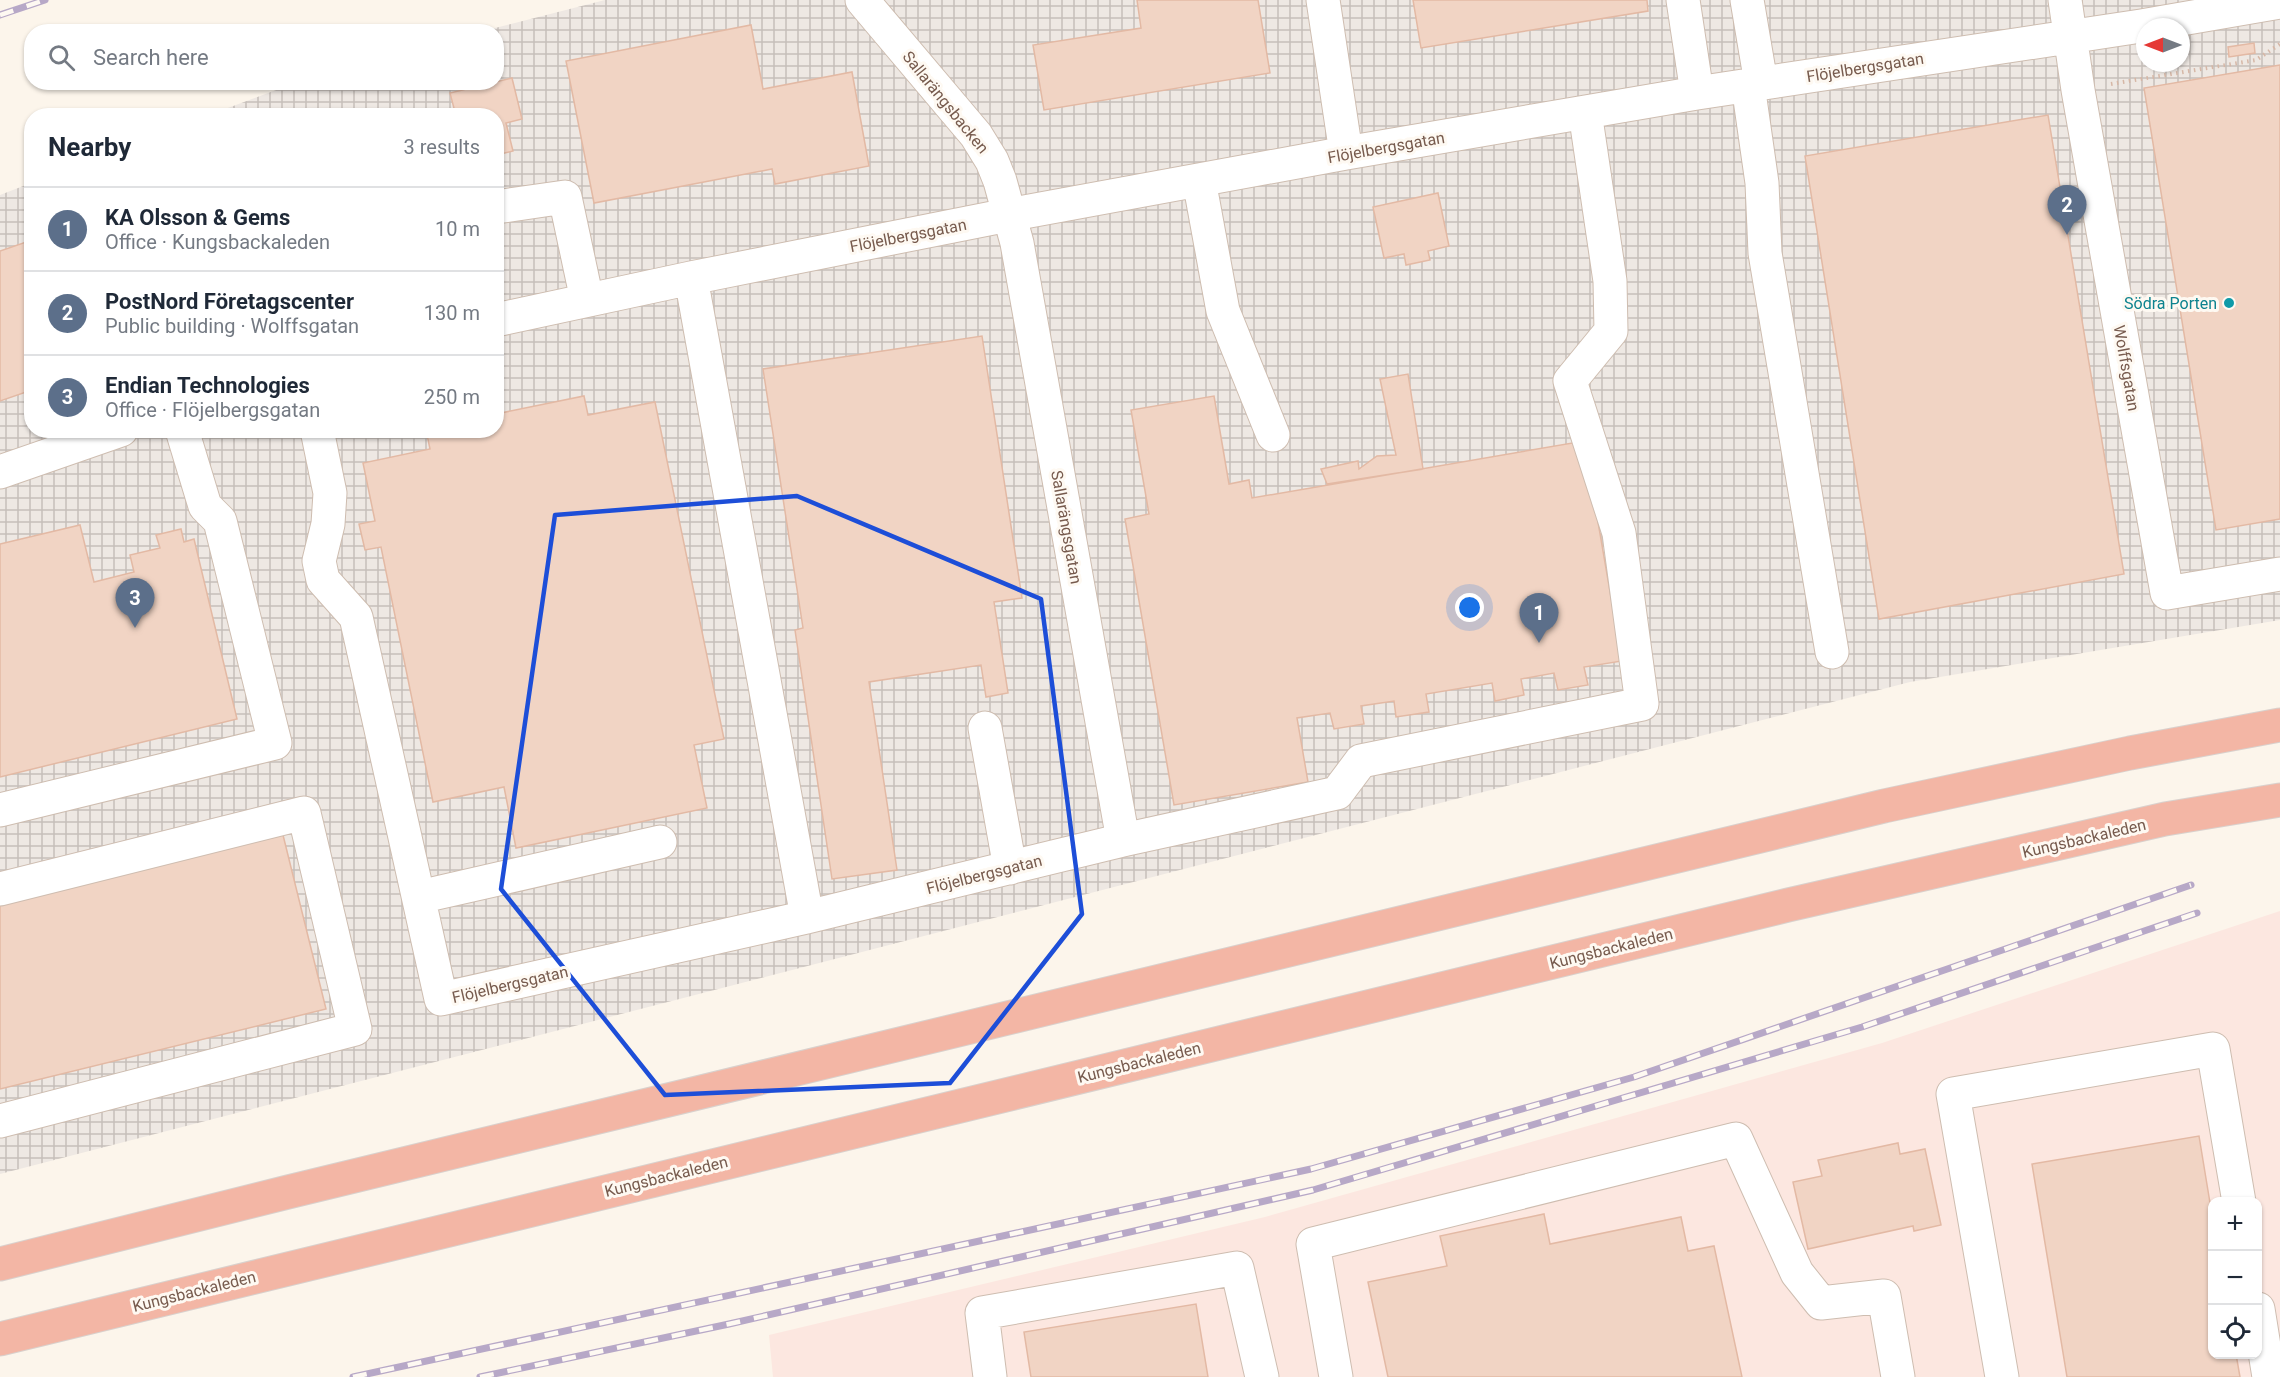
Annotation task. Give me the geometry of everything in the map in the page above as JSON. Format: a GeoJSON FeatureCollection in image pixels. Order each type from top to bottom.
{"type":"FeatureCollection","features":[{"type":"Feature","properties":{"kind":"highway"},"geometry":{"type":"LineString","coordinates":[[0,1264],[311,1186],[1839,817],[2130,753],[2280,725]]}},
{"type":"Feature","properties":{"kind":"highway","name":"Kungsbackaleden"},"geometry":{"type":"LineString","coordinates":[[0,1339],[1788,905],[2165,819],[2280,800]]}},
{"type":"Feature","properties":{"kind":"street","name":"Sallarängsbacken"},"geometry":{"type":"LineString","coordinates":[[862,0],[976,135],[992,161],[1000,181],[1008,215]]}},
{"type":"Feature","properties":{"kind":"street"},"geometry":{"type":"LineString","coordinates":[[1323,0],[1346,153]]}},
{"type":"Feature","properties":{"kind":"street"},"geometry":{"type":"LineString","coordinates":[[1683,0],[1697,93]]}},
{"type":"Feature","properties":{"kind":"street"},"geometry":{"type":"LineString","coordinates":[[1747,0],[1762,183],[1765,253],[1832,652]]}},
{"type":"Feature","properties":{"kind":"street","name":"Wolffsgatan"},"geometry":{"type":"LineString","coordinates":[[2065,0],[2078,90],[2167,593],[2280,574]]}},
{"type":"Feature","properties":{"kind":"street","name":"Flöjelbergsgatan"},"geometry":{"type":"LineString","coordinates":[[504,318],[691,278],[1008,215],[1346,153],[1697,93],[2069,37],[2280,2]]}},
{"type":"Feature","properties":{"kind":"street","name":"Flöjelbergsgatan"},"geometry":{"type":"LineString","coordinates":[[319,438],[330,493],[328,524],[319,561],[322,580],[356,617],[441,999],[807,917],[1123,840],[1337,793],[1361,761],[1642,704],[1619,533],[1570,381],[1611,331],[1610,280],[1585,112]]}},
{"type":"Feature","properties":{"kind":"street"},"geometry":{"type":"LineString","coordinates":[[1198,180],[1223,311],[1273,435]]}},
{"type":"Feature","properties":{"kind":"street"},"geometry":{"type":"LineString","coordinates":[[504,206],[565,197],[587,300]]}},
{"type":"Feature","properties":{"kind":"street","name":"Sallarängsgatan"},"geometry":{"type":"LineString","coordinates":[[1008,215],[1017,243],[1123,840]]}},
{"type":"Feature","properties":{"kind":"street"},"geometry":{"type":"LineString","coordinates":[[691,278],[807,917]]}},
{"type":"Feature","properties":{"kind":"street"},"geometry":{"type":"LineString","coordinates":[[0,472],[98,438]]}},
{"type":"Feature","properties":{"kind":"street"},"geometry":{"type":"LineString","coordinates":[[0,810],[275,743],[220,521],[205,506],[184,438]]}},
{"type":"Feature","properties":{"kind":"street"},"geometry":{"type":"LineString","coordinates":[[985,728],[1010,868]]}},
{"type":"Feature","properties":{"kind":"street"},"geometry":{"type":"LineString","coordinates":[[0,889],[304,813],[355,1029],[0,1121]]}},
{"type":"Feature","properties":{"kind":"street"},"geometry":{"type":"LineString","coordinates":[[419,897],[660,842]]}},
{"type":"Feature","properties":{"kind":"street"},"geometry":{"type":"LineString","coordinates":[[2002,1377],[1953,1094],[2212,1049],[2238,1197]]}},
{"type":"Feature","properties":{"kind":"street"},"geometry":{"type":"LineString","coordinates":[[1336,1377],[1313,1244],[1736,1139],[1797,1274],[1821,1303],[1884,1296],[1898,1377]]}},
{"type":"Feature","properties":{"kind":"street"},"geometry":{"type":"LineString","coordinates":[[990,1377],[982,1313],[1237,1268],[1262,1377]]}},
{"type":"Feature","properties":{"kind":"street"},"geometry":{"type":"LineString","coordinates":[[2262,1334],[2269,1377]]}},
{"type":"Feature","properties":{"kind":"path"},"geometry":{"type":"LineString","coordinates":[[2078,90],[2256,60],[2280,44]]}},
{"type":"Feature","properties":{"kind":"highlighted area"},"geometry":{"type":"Polygon","coordinates":[[[797,496],[1041,599],[1082,914],[950,1083],[665,1095],[501,889],[555,515],[797,496]]]}},
{"type":"Feature","properties":{"kind":"shaded area"},"geometry":{"type":"Polygon","coordinates":[[[605,0],[2280,0],[2280,620],[1910,682],[0,1174],[0,195],[24,186],[24,438],[504,438],[504,108],[228,108],[276,90],[504,90],[504,26],[605,0]]]}},
{"type":"Feature","properties":{"kind":"shaded area"},"geometry":{"type":"Polygon","coordinates":[[[2280,911],[2280,1377],[773,1377],[769,1335],[1265,1217],[1882,1043],[2280,911]]]}},
{"type":"Feature","properties":{"kind":"building"},"geometry":{"type":"Polygon","coordinates":[[[1137,0],[1258,0],[1270,73],[1044,110],[1033,45],[1141,28],[1137,0]]]}},
{"type":"Feature","properties":{"kind":"building"},"geometry":{"type":"Polygon","coordinates":[[[1413,0],[1647,0],[1648,11],[1421,48],[1413,0]]]}},
{"type":"Feature","properties":{"kind":"building"},"geometry":{"type":"Polygon","coordinates":[[[751,25],[763,89],[852,72],[869,166],[775,184],[772,169],[594,203],[566,61],[751,25]]]}},
{"type":"Feature","properties":{"kind":"building"},"geometry":{"type":"Polygon","coordinates":[[[2254,43],[2255,53],[2229,57],[2228,47],[2254,43]]]}},
{"type":"Feature","properties":{"kind":"building","name":"Södra Porten"},"geometry":{"type":"Polygon","coordinates":[[[2280,65],[2280,519],[2216,530],[2144,88],[2280,65]]]}},
{"type":"Feature","properties":{"kind":"building"},"geometry":{"type":"Polygon","coordinates":[[[512,78],[522,119],[506,123],[513,151],[504,153],[504,108],[454,108],[450,93],[462,90],[504,90],[504,80],[512,78]]]}},
{"type":"Feature","properties":{"kind":"building"},"geometry":{"type":"Polygon","coordinates":[[[2048,115],[2124,574],[1879,619],[1805,156],[2048,115]]]}},
{"type":"Feature","properties":{"kind":"building"},"geometry":{"type":"Polygon","coordinates":[[[1438,193],[1449,246],[1428,251],[1430,260],[1406,265],[1404,254],[1384,258],[1373,207],[1438,193]]]}},
{"type":"Feature","properties":{"kind":"building"},"geometry":{"type":"Polygon","coordinates":[[[24,243],[24,393],[0,401],[0,251],[24,243]]]}},
{"type":"Feature","properties":{"kind":"building"},"geometry":{"type":"Polygon","coordinates":[[[982,336],[1022,598],[994,602],[1008,693],[986,697],[981,665],[869,682],[897,870],[832,879],[795,630],[803,628],[763,369],[982,336]]]}},
{"type":"Feature","properties":{"kind":"building"},"geometry":{"type":"Polygon","coordinates":[[[1408,374],[1423,469],[1327,484],[1321,469],[1358,461],[1359,469],[1377,456],[1396,455],[1380,379],[1408,374]]]}},
{"type":"Feature","properties":{"kind":"building"},"geometry":{"type":"Polygon","coordinates":[[[584,396],[588,415],[655,402],[724,739],[694,745],[707,808],[516,848],[504,787],[433,802],[381,547],[365,550],[359,524],[375,521],[363,463],[430,449],[428,438],[504,438],[504,412],[584,396]]]}},
{"type":"Feature","properties":{"kind":"building"},"geometry":{"type":"Polygon","coordinates":[[[1214,396],[1229,484],[1249,480],[1252,498],[1584,441],[1622,661],[1584,667],[1588,685],[1558,690],[1554,673],[1521,679],[1524,695],[1495,701],[1492,683],[1426,694],[1429,712],[1396,717],[1394,701],[1361,706],[1364,724],[1334,729],[1330,713],[1297,718],[1308,782],[1174,805],[1125,519],[1149,514],[1131,410],[1214,396]]]}},
{"type":"Feature","properties":{"kind":"building"},"geometry":{"type":"Polygon","coordinates":[[[80,525],[94,582],[134,572],[130,555],[160,548],[156,535],[181,529],[184,542],[194,539],[237,719],[0,777],[0,544],[80,525]]]}},
{"type":"Feature","properties":{"kind":"building"},"geometry":{"type":"Polygon","coordinates":[[[283,835],[326,1009],[0,1089],[0,904],[283,835]]]}},
{"type":"Feature","properties":{"kind":"building"},"geometry":{"type":"Polygon","coordinates":[[[2199,1136],[2209,1197],[2208,1359],[2237,1359],[2240,1377],[2067,1377],[2032,1164],[2199,1136]]]}},
{"type":"Feature","properties":{"kind":"building"},"geometry":{"type":"Polygon","coordinates":[[[1898,1143],[1900,1154],[1925,1149],[1941,1225],[1914,1231],[1913,1226],[1808,1249],[1793,1182],[1822,1176],[1818,1160],[1898,1143]]]}},
{"type":"Feature","properties":{"kind":"building"},"geometry":{"type":"Polygon","coordinates":[[[1544,1214],[1550,1244],[1681,1217],[1688,1251],[1714,1246],[1742,1377],[1388,1377],[1368,1282],[1447,1266],[1440,1236],[1544,1214]]]}},
{"type":"Feature","properties":{"kind":"building"},"geometry":{"type":"Polygon","coordinates":[[[1196,1304],[1208,1377],[1031,1377],[1024,1332],[1196,1304]]]}},
{"type":"Feature","properties":{"kind":"railway"},"geometry":{"type":"LineString","coordinates":[[0,15],[45,0]]}},
{"type":"Feature","properties":{"kind":"railway"},"geometry":{"type":"LineString","coordinates":[[353,1377],[1311,1169],[1634,1077],[2191,885]]}},
{"type":"Feature","properties":{"kind":"railway"},"geometry":{"type":"LineString","coordinates":[[480,1377],[729,1324],[1313,1190],[1862,1027],[2197,913]]}},
{"type":"Feature","properties":{"kind":"place","name":"PostNord Företagscenter"},"geometry":{"type":"Point","coordinates":[2067,235]}},
{"type":"Feature","properties":{"kind":"place","name":"Södra Porten"},"geometry":{"type":"Point","coordinates":[2229,303]}},
{"type":"Feature","properties":{"kind":"place","name":"Endian Technologies"},"geometry":{"type":"Point","coordinates":[135,628]}},
{"type":"Feature","properties":{"kind":"place","name":"KA Olsson & Gems"},"geometry":{"type":"Point","coordinates":[1539,643]}}]}
